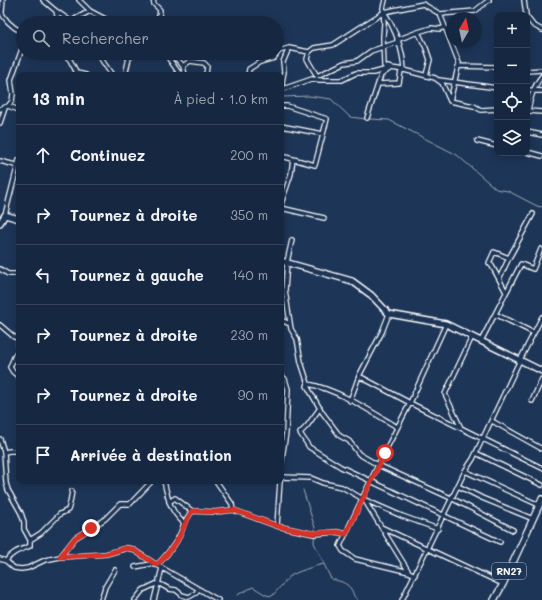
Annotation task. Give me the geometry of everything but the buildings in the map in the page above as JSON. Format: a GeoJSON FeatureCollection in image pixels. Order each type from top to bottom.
{"type":"FeatureCollection","features":[{"type":"Feature","properties":{"kind":"main road","name":"RN27"},"geometry":{"type":"LineString","coordinates":[[494,600],[541,502]]}},
{"type":"Feature","properties":{"kind":"street"},"geometry":{"type":"LineString","coordinates":[[2,14],[3,0]]}},
{"type":"Feature","properties":{"kind":"street"},"geometry":{"type":"LineString","coordinates":[[43,0],[64,16]]}},
{"type":"Feature","properties":{"kind":"street"},"geometry":{"type":"LineString","coordinates":[[79,0],[90,11],[100,16]]}},
{"type":"Feature","properties":{"kind":"street"},"geometry":{"type":"LineString","coordinates":[[153,0],[154,4],[160,10],[160,16]]}},
{"type":"Feature","properties":{"kind":"street"},"geometry":{"type":"LineString","coordinates":[[385,0],[383,48],[384,66],[426,75],[438,80],[494,88]]}},
{"type":"Feature","properties":{"kind":"street"},"geometry":{"type":"LineString","coordinates":[[317,76],[307,59],[309,52],[314,48],[333,45],[384,12],[423,4],[440,14],[476,11],[489,0]]}},
{"type":"Feature","properties":{"kind":"street"},"geometry":{"type":"LineString","coordinates":[[524,0],[526,12]]}},
{"type":"Feature","properties":{"kind":"street"},"geometry":{"type":"LineString","coordinates":[[0,9],[12,27],[16,29]]}},
{"type":"Feature","properties":{"kind":"street"},"geometry":{"type":"LineString","coordinates":[[56,11],[57,16]]}},
{"type":"Feature","properties":{"kind":"street"},"geometry":{"type":"LineString","coordinates":[[81,16],[90,11]]}},
{"type":"Feature","properties":{"kind":"street"},"geometry":{"type":"LineString","coordinates":[[378,84],[399,83],[401,71],[404,70],[403,56],[398,41],[384,12]]}},
{"type":"Feature","properties":{"kind":"street"},"geometry":{"type":"LineString","coordinates":[[440,14],[459,63],[450,101]]}},
{"type":"Feature","properties":{"kind":"street"},"geometry":{"type":"LineString","coordinates":[[530,21],[533,25],[542,30]]}},
{"type":"Feature","properties":{"kind":"street"},"geometry":{"type":"LineString","coordinates":[[284,89],[312,79],[344,64],[357,61],[371,51],[383,48],[418,32],[431,28],[440,29],[445,27]]}},
{"type":"Feature","properties":{"kind":"street"},"geometry":{"type":"LineString","coordinates":[[418,32],[430,60],[426,75]]}},
{"type":"Feature","properties":{"kind":"street"},"geometry":{"type":"LineString","coordinates":[[284,50],[289,48],[309,52]]}},
{"type":"Feature","properties":{"kind":"street"},"geometry":{"type":"LineString","coordinates":[[284,60],[289,48]]}},
{"type":"Feature","properties":{"kind":"street"},"geometry":{"type":"LineString","coordinates":[[0,123],[4,108],[13,94],[11,80],[18,60]]}},
{"type":"Feature","properties":{"kind":"street"},"geometry":{"type":"LineString","coordinates":[[70,60],[76,72]]}},
{"type":"Feature","properties":{"kind":"street"},"geometry":{"type":"LineString","coordinates":[[102,60],[110,72]]}},
{"type":"Feature","properties":{"kind":"street"},"geometry":{"type":"LineString","coordinates":[[126,72],[129,60]]}},
{"type":"Feature","properties":{"kind":"street"},"geometry":{"type":"LineString","coordinates":[[170,60],[178,72]]}},
{"type":"Feature","properties":{"kind":"street"},"geometry":{"type":"LineString","coordinates":[[178,60],[183,66],[184,72]]}},
{"type":"Feature","properties":{"kind":"street"},"geometry":{"type":"LineString","coordinates":[[248,72],[249,69],[260,62],[267,60]]}},
{"type":"Feature","properties":{"kind":"street"},"geometry":{"type":"LineString","coordinates":[[284,60],[284,72]]}},
{"type":"Feature","properties":{"kind":"street"},"geometry":{"type":"LineString","coordinates":[[183,66],[190,61],[204,63],[207,66],[206,72]]}},
{"type":"Feature","properties":{"kind":"street"},"geometry":{"type":"LineString","coordinates":[[458,66],[494,67]]}},
{"type":"Feature","properties":{"kind":"street"},"geometry":{"type":"LineString","coordinates":[[312,79],[342,80],[356,73],[373,73],[391,68]]}},
{"type":"Feature","properties":{"kind":"street"},"geometry":{"type":"LineString","coordinates":[[367,118],[381,75],[391,68]]}},
{"type":"Feature","properties":{"kind":"street"},"geometry":{"type":"LineString","coordinates":[[530,71],[542,70]]}},
{"type":"Feature","properties":{"kind":"street"},"geometry":{"type":"LineString","coordinates":[[530,104],[534,90],[542,76]]}},
{"type":"Feature","properties":{"kind":"street"},"geometry":{"type":"LineString","coordinates":[[438,80],[444,87],[450,101]]}},
{"type":"Feature","properties":{"kind":"street"},"geometry":{"type":"LineString","coordinates":[[530,90],[542,92]]}},
{"type":"Feature","properties":{"kind":"street"},"geometry":{"type":"LineString","coordinates":[[450,101],[474,106],[481,110],[494,109]]}},
{"type":"Feature","properties":{"kind":"street"},"geometry":{"type":"LineString","coordinates":[[284,106],[327,119],[315,165],[284,157]]}},
{"type":"Feature","properties":{"kind":"street"},"geometry":{"type":"LineString","coordinates":[[4,108],[16,110]]}},
{"type":"Feature","properties":{"kind":"street"},"geometry":{"type":"LineString","coordinates":[[530,111],[542,112]]}},
{"type":"Feature","properties":{"kind":"street"},"geometry":{"type":"LineString","coordinates":[[284,127],[323,134]]}},
{"type":"Feature","properties":{"kind":"street"},"geometry":{"type":"LineString","coordinates":[[530,132],[542,134]]}},
{"type":"Feature","properties":{"kind":"street"},"geometry":{"type":"LineString","coordinates":[[477,141],[494,145]]}},
{"type":"Feature","properties":{"kind":"street"},"geometry":{"type":"LineString","coordinates":[[530,153],[542,156]]}},
{"type":"Feature","properties":{"kind":"street"},"geometry":{"type":"LineString","coordinates":[[284,195],[291,174],[293,159]]}},
{"type":"Feature","properties":{"kind":"street"},"geometry":{"type":"LineString","coordinates":[[0,161],[16,165]]}},
{"type":"Feature","properties":{"kind":"street"},"geometry":{"type":"LineString","coordinates":[[0,222],[5,215],[16,174]]}},
{"type":"Feature","properties":{"kind":"street"},"geometry":{"type":"LineString","coordinates":[[284,209],[324,218]]}},
{"type":"Feature","properties":{"kind":"street"},"geometry":{"type":"LineString","coordinates":[[499,279],[533,214]]}},
{"type":"Feature","properties":{"kind":"street"},"geometry":{"type":"LineString","coordinates":[[5,215],[16,218]]}},
{"type":"Feature","properties":{"kind":"street"},"geometry":{"type":"LineString","coordinates":[[292,240],[284,262],[352,281],[371,295],[389,314],[446,324],[542,372]]}},
{"type":"Feature","properties":{"kind":"street"},"geometry":{"type":"LineString","coordinates":[[481,341],[521,264],[533,269],[540,248]]}},
{"type":"Feature","properties":{"kind":"street"},"geometry":{"type":"LineString","coordinates":[[506,292],[489,263],[494,252],[509,258]]}},
{"type":"Feature","properties":{"kind":"street"},"geometry":{"type":"LineString","coordinates":[[0,269],[8,274],[16,274]]}},
{"type":"Feature","properties":{"kind":"street"},"geometry":{"type":"LineString","coordinates":[[284,294],[291,329],[297,339],[301,362],[308,384],[307,386],[320,408],[340,436],[349,441],[359,454],[378,465],[453,499],[513,530]]}},
{"type":"Feature","properties":{"kind":"street"},"geometry":{"type":"LineString","coordinates":[[350,401],[359,376],[382,332],[389,314]]}},
{"type":"Feature","properties":{"kind":"street"},"geometry":{"type":"LineString","coordinates":[[495,314],[534,333]]}},
{"type":"Feature","properties":{"kind":"street"},"geometry":{"type":"LineString","coordinates":[[402,600],[492,421],[542,317]]}},
{"type":"Feature","properties":{"kind":"street"},"geometry":{"type":"LineString","coordinates":[[284,321],[290,324]]}},
{"type":"Feature","properties":{"kind":"street"},"geometry":{"type":"LineString","coordinates":[[415,575],[355,559],[343,551],[340,546],[378,465],[410,404],[446,324]]}},
{"type":"Feature","properties":{"kind":"street"},"geometry":{"type":"LineString","coordinates":[[0,325],[16,337]]}},
{"type":"Feature","properties":{"kind":"street"},"geometry":{"type":"LineString","coordinates":[[460,428],[444,394],[472,337]]}},
{"type":"Feature","properties":{"kind":"street"},"geometry":{"type":"LineString","coordinates":[[16,355],[10,367],[16,374]]}},
{"type":"Feature","properties":{"kind":"street"},"geometry":{"type":"LineString","coordinates":[[359,376],[410,404],[483,438],[542,468]]}},
{"type":"Feature","properties":{"kind":"street"},"geometry":{"type":"LineString","coordinates":[[284,378],[288,389],[284,446]]}},
{"type":"Feature","properties":{"kind":"street"},"geometry":{"type":"LineString","coordinates":[[532,401],[542,379]]}},
{"type":"Feature","properties":{"kind":"street"},"geometry":{"type":"LineString","coordinates":[[308,384],[321,387],[369,410],[397,428]]}},
{"type":"Feature","properties":{"kind":"street"},"geometry":{"type":"LineString","coordinates":[[320,408],[300,433],[309,447],[341,467],[371,482],[500,542]]}},
{"type":"Feature","properties":{"kind":"street"},"geometry":{"type":"LineString","coordinates":[[492,421],[542,449]]}},
{"type":"Feature","properties":{"kind":"street"},"geometry":{"type":"LineString","coordinates":[[0,439],[4,452],[8,490],[21,512],[24,522],[24,529],[30,540],[30,546],[15,551],[6,561]]}},
{"type":"Feature","properties":{"kind":"street"},"geometry":{"type":"LineString","coordinates":[[4,452],[16,451]]}},
{"type":"Feature","properties":{"kind":"street"},"geometry":{"type":"LineString","coordinates":[[476,453],[542,485]]}},
{"type":"Feature","properties":{"kind":"street"},"geometry":{"type":"LineString","coordinates":[[466,471],[541,502]]}},
{"type":"Feature","properties":{"kind":"street"},"geometry":{"type":"LineString","coordinates":[[284,477],[312,478],[323,483],[342,487],[363,499],[402,516],[438,529]]}},
{"type":"Feature","properties":{"kind":"street"},"geometry":{"type":"LineString","coordinates":[[60,557],[75,538],[105,519],[120,504],[130,504],[149,484]]}},
{"type":"Feature","properties":{"kind":"street"},"geometry":{"type":"LineString","coordinates":[[165,484],[167,498],[177,517],[184,523]]}},
{"type":"Feature","properties":{"kind":"street"},"geometry":{"type":"LineString","coordinates":[[218,484],[232,504],[234,510]]}},
{"type":"Feature","properties":{"kind":"street"},"geometry":{"type":"LineString","coordinates":[[277,526],[280,484]]}},
{"type":"Feature","properties":{"kind":"street"},"geometry":{"type":"LineString","coordinates":[[458,486],[482,498],[533,519]]}},
{"type":"Feature","properties":{"kind":"street"},"geometry":{"type":"LineString","coordinates":[[30,540],[40,533],[60,514],[68,510],[72,491]]}},
{"type":"Feature","properties":{"kind":"street"},"geometry":{"type":"LineString","coordinates":[[169,502],[175,498],[179,503],[192,511],[215,512],[234,510],[277,526],[314,534],[337,532],[346,534]]}},
{"type":"Feature","properties":{"kind":"street"},"geometry":{"type":"LineString","coordinates":[[363,499],[368,503],[408,572]]}},
{"type":"Feature","properties":{"kind":"street"},"geometry":{"type":"LineString","coordinates":[[157,565],[174,545],[182,532],[184,523],[192,511]]}},
{"type":"Feature","properties":{"kind":"street"},"geometry":{"type":"LineString","coordinates":[[381,527],[503,584]]}},
{"type":"Feature","properties":{"kind":"street"},"geometry":{"type":"LineString","coordinates":[[0,559],[6,561],[14,568],[21,569],[28,568],[45,560],[60,557],[106,554],[126,548],[132,549],[218,600]]}},
{"type":"Feature","properties":{"kind":"street"},"geometry":{"type":"LineString","coordinates":[[135,567],[150,564],[157,565]]}},
{"type":"Feature","properties":{"kind":"street"},"geometry":{"type":"LineString","coordinates":[[154,600],[162,568]]}},
{"type":"Feature","properties":{"kind":"street"},"geometry":{"type":"LineString","coordinates":[[100,600],[105,587],[115,570]]}},
{"type":"Feature","properties":{"kind":"street"},"geometry":{"type":"LineString","coordinates":[[158,582],[169,589],[176,590],[182,595],[189,597],[196,593],[198,589]]}},
{"type":"Feature","properties":{"kind":"street"},"geometry":{"type":"LineString","coordinates":[[135,600],[143,590],[158,582]]}},
{"type":"Feature","properties":{"kind":"waterway"},"geometry":{"type":"LineString","coordinates":[[284,97],[309,96],[331,99],[350,117],[366,119]]}},
{"type":"Feature","properties":{"kind":"waterway"},"geometry":{"type":"LineString","coordinates":[[369,119],[389,120],[457,155],[496,189],[508,191],[537,206],[542,207]]}},
{"type":"Feature","properties":{"kind":"waterway"},"geometry":{"type":"LineString","coordinates":[[303,490],[315,528],[314,543],[324,563]]}},
{"type":"Feature","properties":{"kind":"waterway"},"geometry":{"type":"LineString","coordinates":[[237,595],[253,587],[266,595],[272,596],[291,575],[305,569],[324,564],[331,579],[347,585],[351,589],[355,598],[358,600]]}},
{"type":"Feature","properties":{"kind":"route"},"geometry":{"type":"LineString","coordinates":[[91,528],[75,538],[60,557],[106,554],[126,548],[132,549],[157,565],[174,545],[182,532],[184,523],[192,511],[215,512],[234,510],[277,526],[314,534],[337,532],[346,534],[385,453]]}}]}
